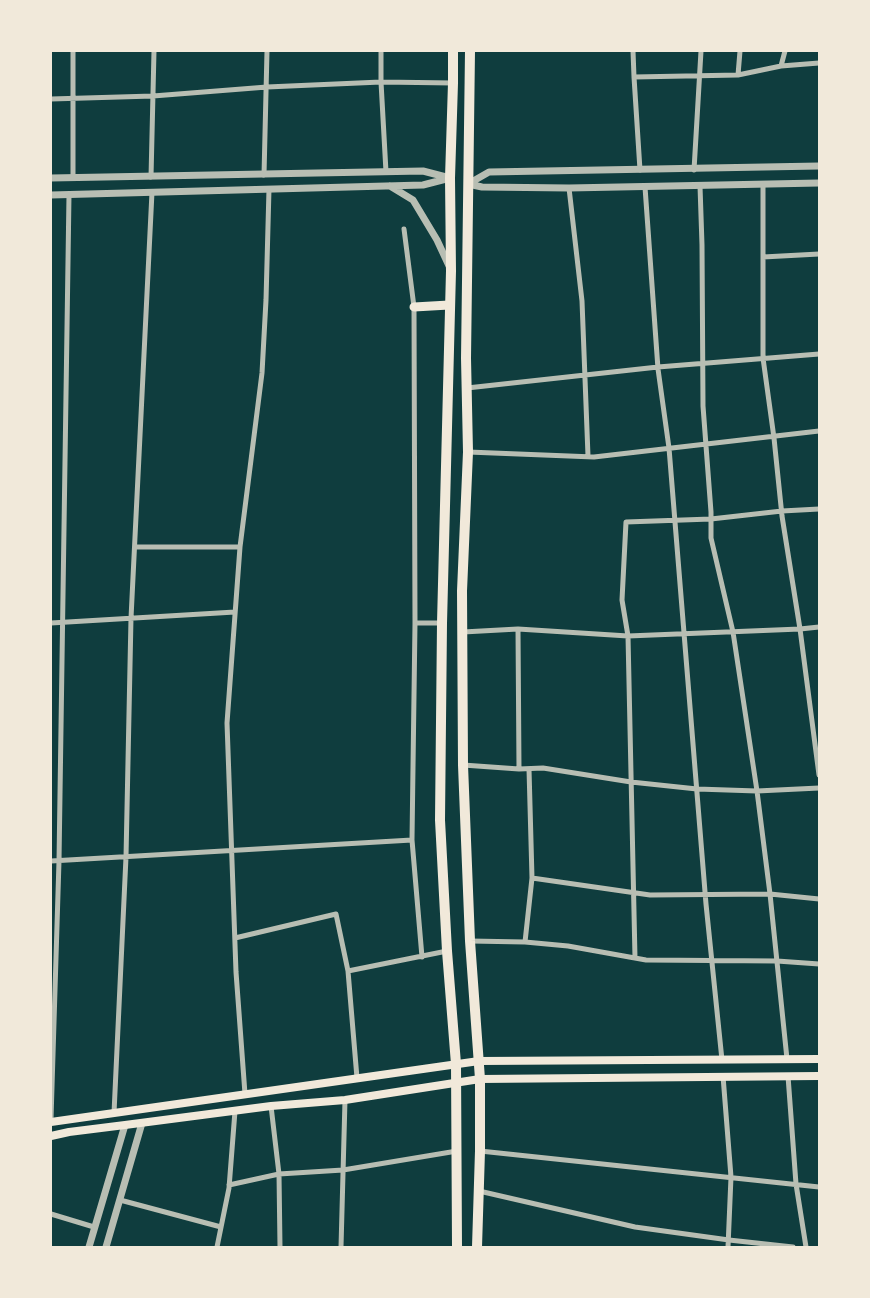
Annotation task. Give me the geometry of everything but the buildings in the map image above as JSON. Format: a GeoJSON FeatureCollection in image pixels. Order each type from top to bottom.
{"type":"FeatureCollection","features":[{"type":"Feature","properties":{"kind":"highway"},"geometry":{"type":"LineString","coordinates":[[453,51],[454,83],[450,178],[451,271],[442,623],[440,820],[447,951],[456,1064],[457,1247]]}},
{"type":"Feature","properties":{"kind":"highway"},"geometry":{"type":"LineString","coordinates":[[470,51],[468,452],[462,591],[463,764],[470,941],[480,1079],[478,1247]]}},
{"type":"Feature","properties":{"kind":"main road"},"geometry":{"type":"LineString","coordinates":[[414,307],[449,305]]}},
{"type":"Feature","properties":{"kind":"main road"},"geometry":{"type":"LineString","coordinates":[[51,1120],[114,1113],[479,1061],[819,1059]]}},
{"type":"Feature","properties":{"kind":"main road"},"geometry":{"type":"LineString","coordinates":[[51,1136],[125,1124],[235,1112],[271,1106],[345,1100],[480,1079],[819,1076]]}},
{"type":"Feature","properties":{"kind":"street"},"geometry":{"type":"LineString","coordinates":[[73,178],[74,51]]}},
{"type":"Feature","properties":{"kind":"street"},"geometry":{"type":"LineString","coordinates":[[151,177],[154,51]]}},
{"type":"Feature","properties":{"kind":"street"},"geometry":{"type":"LineString","coordinates":[[264,175],[267,51]]}},
{"type":"Feature","properties":{"kind":"street"},"geometry":{"type":"LineString","coordinates":[[382,51],[381,82],[386,172]]}},
{"type":"Feature","properties":{"kind":"street"},"geometry":{"type":"LineString","coordinates":[[633,51],[640,170]]}},
{"type":"Feature","properties":{"kind":"street"},"geometry":{"type":"LineString","coordinates":[[694,170],[701,51]]}},
{"type":"Feature","properties":{"kind":"street"},"geometry":{"type":"LineString","coordinates":[[738,75],[740,51]]}},
{"type":"Feature","properties":{"kind":"street"},"geometry":{"type":"LineString","coordinates":[[781,66],[785,51]]}},
{"type":"Feature","properties":{"kind":"street"},"geometry":{"type":"LineString","coordinates":[[634,77],[738,75],[781,66],[819,63]]}},
{"type":"Feature","properties":{"kind":"street"},"geometry":{"type":"LineString","coordinates":[[51,99],[153,96],[267,87],[381,82],[454,83]]}},
{"type":"Feature","properties":{"kind":"street"},"geometry":{"type":"LineString","coordinates":[[468,184],[488,172],[694,170],[819,166]]}},
{"type":"Feature","properties":{"kind":"street"},"geometry":{"type":"LineString","coordinates":[[51,178],[423,171],[450,178]]}},
{"type":"Feature","properties":{"kind":"street"},"geometry":{"type":"LineString","coordinates":[[51,195],[423,185],[450,178]]}},
{"type":"Feature","properties":{"kind":"street"},"geometry":{"type":"LineString","coordinates":[[468,184],[482,187],[569,188],[819,183]]}},
{"type":"Feature","properties":{"kind":"street"},"geometry":{"type":"LineString","coordinates":[[762,184],[764,358],[782,511],[819,775]]}},
{"type":"Feature","properties":{"kind":"street"},"geometry":{"type":"LineString","coordinates":[[390,186],[413,200],[437,240],[451,271]]}},
{"type":"Feature","properties":{"kind":"street"},"geometry":{"type":"LineString","coordinates":[[700,186],[703,364],[711,538],[733,632],[757,790],[787,1059]]}},
{"type":"Feature","properties":{"kind":"street"},"geometry":{"type":"LineString","coordinates":[[645,187],[658,367],[669,448],[683,634],[722,1060]]}},
{"type":"Feature","properties":{"kind":"street"},"geometry":{"type":"LineString","coordinates":[[569,188],[582,300],[588,456]]}},
{"type":"Feature","properties":{"kind":"street"},"geometry":{"type":"LineString","coordinates":[[245,1094],[236,972],[227,723],[240,546],[262,373],[269,190]]}},
{"type":"Feature","properties":{"kind":"street"},"geometry":{"type":"LineString","coordinates":[[114,1113],[126,856],[132,618],[152,192]]}},
{"type":"Feature","properties":{"kind":"street"},"geometry":{"type":"LineString","coordinates":[[51,1120],[59,861],[70,194]]}},
{"type":"Feature","properties":{"kind":"street"},"geometry":{"type":"LineString","coordinates":[[404,229],[414,307],[415,623],[412,840],[422,957]]}},
{"type":"Feature","properties":{"kind":"street"},"geometry":{"type":"LineString","coordinates":[[763,257],[819,254]]}},
{"type":"Feature","properties":{"kind":"street"},"geometry":{"type":"LineString","coordinates":[[467,388],[658,367],[819,354]]}},
{"type":"Feature","properties":{"kind":"street"},"geometry":{"type":"LineString","coordinates":[[468,452],[588,456],[819,432]]}},
{"type":"Feature","properties":{"kind":"street"},"geometry":{"type":"LineString","coordinates":[[635,958],[628,636],[622,600],[626,522],[711,519],[819,509]]}},
{"type":"Feature","properties":{"kind":"street"},"geometry":{"type":"LineString","coordinates":[[136,547],[240,546]]}},
{"type":"Feature","properties":{"kind":"street"},"geometry":{"type":"LineString","coordinates":[[51,623],[235,612]]}},
{"type":"Feature","properties":{"kind":"street"},"geometry":{"type":"LineString","coordinates":[[415,623],[442,623]]}},
{"type":"Feature","properties":{"kind":"street"},"geometry":{"type":"LineString","coordinates":[[463,632],[518,630],[628,636],[819,627]]}},
{"type":"Feature","properties":{"kind":"street"},"geometry":{"type":"LineString","coordinates":[[518,630],[519,769]]}},
{"type":"Feature","properties":{"kind":"street"},"geometry":{"type":"LineString","coordinates":[[463,764],[519,769],[543,768],[631,782],[697,789],[819,788]]}},
{"type":"Feature","properties":{"kind":"street"},"geometry":{"type":"LineString","coordinates":[[526,942],[532,878],[529,769]]}},
{"type":"Feature","properties":{"kind":"street"},"geometry":{"type":"LineString","coordinates":[[51,861],[412,840]]}},
{"type":"Feature","properties":{"kind":"street"},"geometry":{"type":"LineString","coordinates":[[532,878],[650,896],[770,894],[819,899]]}},
{"type":"Feature","properties":{"kind":"street"},"geometry":{"type":"LineString","coordinates":[[235,938],[336,914],[348,971],[357,1078]]}},
{"type":"Feature","properties":{"kind":"street"},"geometry":{"type":"LineString","coordinates":[[470,941],[526,942],[568,946],[646,960],[819,964]]}},
{"type":"Feature","properties":{"kind":"street"},"geometry":{"type":"LineString","coordinates":[[348,971],[447,951]]}},
{"type":"Feature","properties":{"kind":"street"},"geometry":{"type":"LineString","coordinates":[[723,1076],[731,1177],[728,1244]]}},
{"type":"Feature","properties":{"kind":"street"},"geometry":{"type":"LineString","coordinates":[[788,1076],[796,1184],[806,1247]]}},
{"type":"Feature","properties":{"kind":"street"},"geometry":{"type":"LineString","coordinates":[[341,1247],[345,1100]]}},
{"type":"Feature","properties":{"kind":"street"},"geometry":{"type":"LineString","coordinates":[[271,1106],[279,1174],[280,1247]]}},
{"type":"Feature","properties":{"kind":"street"},"geometry":{"type":"LineString","coordinates":[[218,1247],[229,1185],[235,1112]]}},
{"type":"Feature","properties":{"kind":"street"},"geometry":{"type":"LineString","coordinates":[[106,1247],[142,1123]]}},
{"type":"Feature","properties":{"kind":"street"},"geometry":{"type":"LineString","coordinates":[[89,1247],[125,1124]]}},
{"type":"Feature","properties":{"kind":"street"},"geometry":{"type":"LineString","coordinates":[[480,1151],[819,1187]]}},
{"type":"Feature","properties":{"kind":"street"},"geometry":{"type":"LineString","coordinates":[[229,1185],[279,1174],[343,1170],[457,1152]]}},
{"type":"Feature","properties":{"kind":"street"},"geometry":{"type":"LineString","coordinates":[[479,1190],[635,1227],[728,1244],[793,1247]]}},
{"type":"Feature","properties":{"kind":"street"},"geometry":{"type":"LineString","coordinates":[[120,1200],[221,1227]]}},
{"type":"Feature","properties":{"kind":"street"},"geometry":{"type":"LineString","coordinates":[[51,1214],[94,1227]]}}]}
